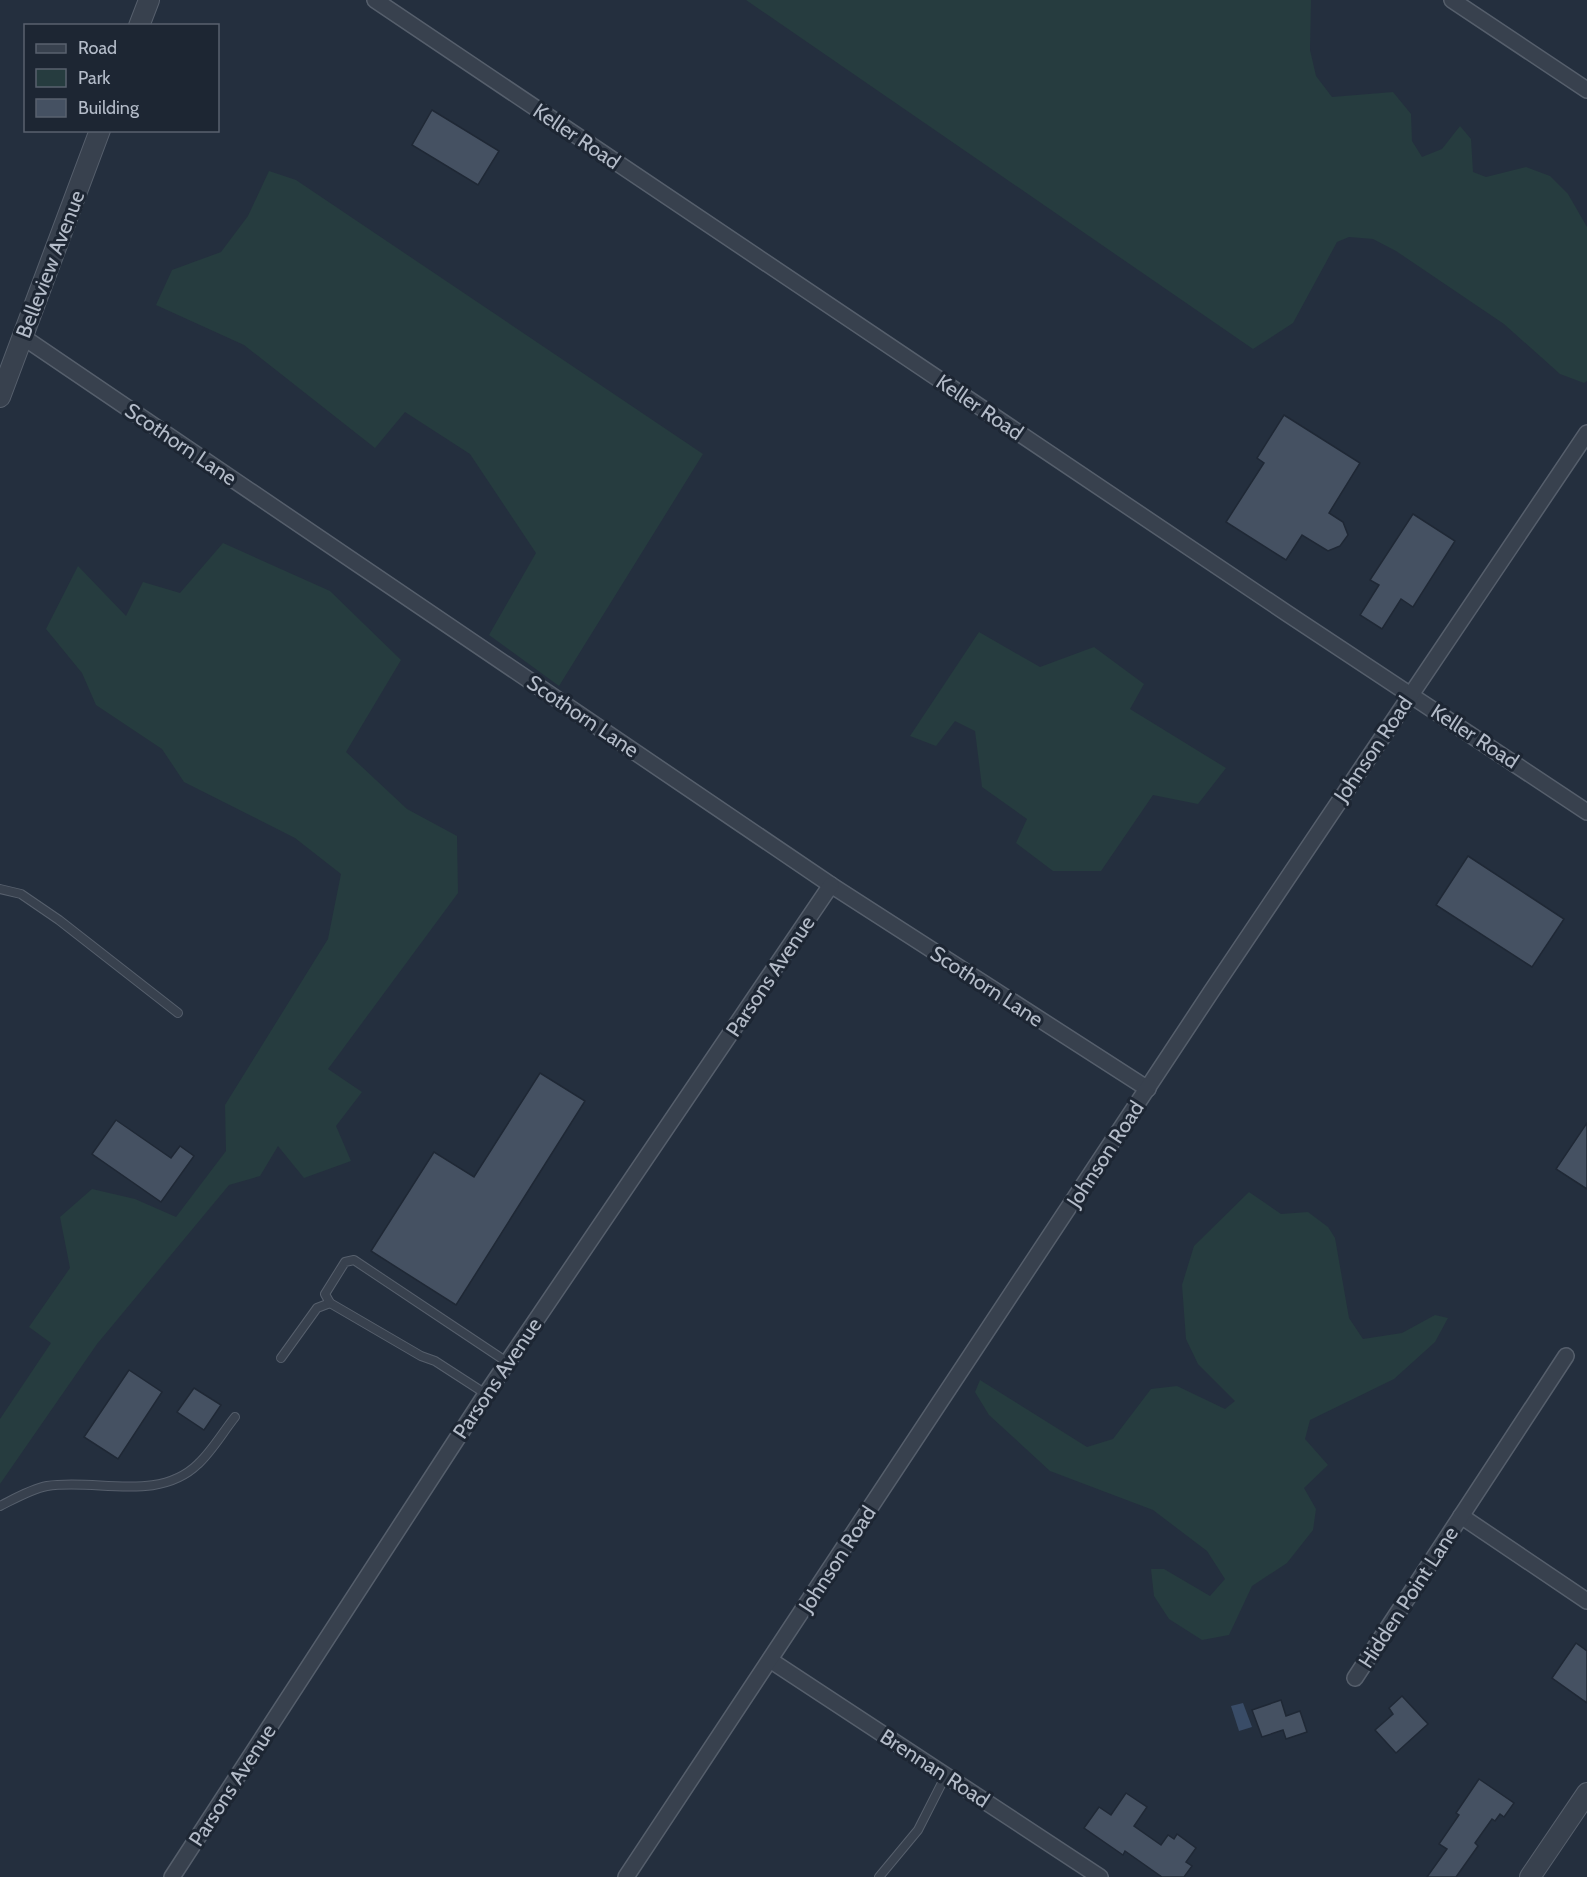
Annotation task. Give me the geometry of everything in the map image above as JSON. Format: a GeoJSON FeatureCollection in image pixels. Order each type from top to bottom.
{"type":"FeatureCollection","features":[{"type":"Feature","properties":{"kind":"street"},"geometry":{"type":"LineString","coordinates":[[140,24],[149,0]]}},
{"type":"Feature","properties":{"kind":"street","name":"Keller Road"},"geometry":{"type":"LineString","coordinates":[[375,0],[1288,614],[1587,812]]}},
{"type":"Feature","properties":{"kind":"street"},"geometry":{"type":"LineString","coordinates":[[1452,0],[1587,90]]}},
{"type":"Feature","properties":{"kind":"street","name":"Belleview Avenue"},"geometry":{"type":"LineString","coordinates":[[0,397],[99,132]]}},
{"type":"Feature","properties":{"kind":"street","name":"Scothorn Lane"},"geometry":{"type":"LineString","coordinates":[[22,337],[831,885],[1148,1089]]}},
{"type":"Feature","properties":{"kind":"street","name":"Johnson Road"},"geometry":{"type":"LineString","coordinates":[[626,1877],[1410,694],[1587,433]]}},
{"type":"Feature","properties":{"kind":"street","name":"Parsons Avenue"},"geometry":{"type":"LineString","coordinates":[[172,1877],[507,1362],[831,885]]}},
{"type":"Feature","properties":{"kind":"street","name":"Hidden Point Lane"},"geometry":{"type":"LineString","coordinates":[[1355,1678],[1566,1356]]}},
{"type":"Feature","properties":{"kind":"street","name":"Hidden Point Lane"},"geometry":{"type":"LineString","coordinates":[[1461,1516],[1587,1602]]}},
{"type":"Feature","properties":{"kind":"street","name":"Brennan Road"},"geometry":{"type":"LineString","coordinates":[[770,1660],[1100,1877]]}},
{"type":"Feature","properties":{"kind":"street"},"geometry":{"type":"LineString","coordinates":[[1530,1877],[1587,1793]]}},
{"type":"Feature","properties":{"kind":"lane"},"geometry":{"type":"LineString","coordinates":[[0,889],[21,894],[59,920],[178,1013]]}},
{"type":"Feature","properties":{"kind":"lane"},"geometry":{"type":"LineString","coordinates":[[486,1394],[435,1361],[421,1356],[330,1303],[325,1294],[345,1262],[354,1260],[507,1362]]}},
{"type":"Feature","properties":{"kind":"lane"},"geometry":{"type":"LineString","coordinates":[[281,1358],[317,1308],[330,1303]]}},
{"type":"Feature","properties":{"kind":"lane"},"geometry":{"type":"LineString","coordinates":[[0,1506],[44,1486],[63,1484],[142,1487],[169,1482],[197,1465],[235,1417]]}},
{"type":"Feature","properties":{"kind":"lane"},"geometry":{"type":"LineString","coordinates":[[879,1877],[918,1830],[946,1775]]}},
{"type":"Feature","properties":{"kind":"green space"},"geometry":{"type":"Polygon","coordinates":[[[746,0],[1311,0],[1310,50],[1316,76],[1332,97],[1393,92],[1411,114],[1412,141],[1422,157],[1442,149],[1460,126],[1471,139],[1473,172],[1486,177],[1526,167],[1550,176],[1568,194],[1587,227],[1587,381],[1584,383],[1560,374],[1504,324],[1396,251],[1373,239],[1349,237],[1337,242],[1293,323],[1253,349],[746,0]]]}},
{"type":"Feature","properties":{"kind":"green space"},"geometry":{"type":"Polygon","coordinates":[[[269,171],[296,180],[703,454],[559,686],[489,635],[536,553],[470,454],[405,412],[375,448],[244,345],[156,305],[172,270],[221,252],[248,216],[269,171]]]}},
{"type":"Feature","properties":{"kind":"green space"},"geometry":{"type":"Polygon","coordinates":[[[223,543],[330,591],[401,660],[346,752],[407,809],[457,836],[458,893],[328,1069],[362,1092],[336,1126],[351,1161],[304,1178],[278,1146],[260,1176],[229,1185],[97,1344],[0,1484],[0,1419],[51,1343],[29,1327],[70,1268],[60,1217],[92,1189],[135,1199],[176,1217],[226,1151],[225,1105],[328,939],[341,874],[295,838],[184,782],[162,749],[96,705],[82,673],[46,629],[78,566],[126,616],[143,582],[180,593],[223,543]]]}},
{"type":"Feature","properties":{"kind":"green space"},"geometry":{"type":"Polygon","coordinates":[[[979,632],[1040,667],[1094,647],[1144,684],[1130,709],[1226,768],[1198,804],[1153,795],[1101,871],[1053,871],[1016,843],[1027,819],[982,787],[975,731],[955,721],[936,746],[910,736],[979,632]]]}},
{"type":"Feature","properties":{"kind":"green space"},"geometry":{"type":"Polygon","coordinates":[[[1249,1192],[1281,1214],[1308,1212],[1328,1227],[1335,1238],[1349,1318],[1363,1339],[1402,1333],[1435,1315],[1448,1318],[1435,1342],[1394,1379],[1310,1420],[1305,1439],[1328,1465],[1304,1488],[1316,1509],[1313,1530],[1287,1563],[1252,1586],[1229,1635],[1202,1640],[1169,1619],[1154,1596],[1151,1569],[1164,1569],[1210,1596],[1225,1579],[1207,1551],[1153,1510],[1050,1471],[989,1415],[975,1392],[980,1380],[1087,1447],[1113,1439],[1151,1389],[1177,1386],[1225,1409],[1235,1401],[1198,1364],[1186,1339],[1182,1285],[1194,1246],[1249,1192]]]}},
{"type":"Feature","properties":{"kind":"water"},"geometry":{"type":"Polygon","coordinates":[[[1243,1703],[1252,1727],[1239,1731],[1231,1706],[1243,1703]]]}},
{"type":"Feature","properties":{"kind":"building"},"geometry":{"type":"Polygon","coordinates":[[[432,110],[499,151],[478,185],[412,145],[432,110]]]}},
{"type":"Feature","properties":{"kind":"building"},"geometry":{"type":"Polygon","coordinates":[[[1284,415],[1360,463],[1329,513],[1343,522],[1348,535],[1340,546],[1328,551],[1302,535],[1286,560],[1226,522],[1264,463],[1257,458],[1284,415]]]}},
{"type":"Feature","properties":{"kind":"building"},"geometry":{"type":"Polygon","coordinates":[[[1413,514],[1455,541],[1413,607],[1401,599],[1382,629],[1360,615],[1379,585],[1370,580],[1413,514]]]}},
{"type":"Feature","properties":{"kind":"building"},"geometry":{"type":"Polygon","coordinates":[[[1468,856],[1564,919],[1532,967],[1436,905],[1468,856]]]}},
{"type":"Feature","properties":{"kind":"building"},"geometry":{"type":"Polygon","coordinates":[[[540,1073],[585,1101],[456,1305],[371,1251],[434,1152],[474,1177],[540,1073]]]}},
{"type":"Feature","properties":{"kind":"building"},"geometry":{"type":"Polygon","coordinates":[[[116,1120],[171,1158],[180,1146],[194,1156],[161,1202],[92,1154],[116,1120]]]}},
{"type":"Feature","properties":{"kind":"building"},"geometry":{"type":"Polygon","coordinates":[[[1587,1123],[1587,1189],[1556,1169],[1587,1123]]]}},
{"type":"Feature","properties":{"kind":"building"},"geometry":{"type":"Polygon","coordinates":[[[129,1370],[162,1392],[118,1459],[84,1437],[129,1370]]]}},
{"type":"Feature","properties":{"kind":"building"},"geometry":{"type":"Polygon","coordinates":[[[194,1388],[221,1405],[204,1430],[177,1412],[194,1388]]]}},
{"type":"Feature","properties":{"kind":"building"},"geometry":{"type":"Polygon","coordinates":[[[1576,1643],[1587,1651],[1587,1703],[1552,1678],[1576,1643]]]}},
{"type":"Feature","properties":{"kind":"building"},"geometry":{"type":"Polygon","coordinates":[[[1402,1696],[1428,1724],[1396,1753],[1375,1730],[1393,1714],[1389,1708],[1402,1696]]]}},
{"type":"Feature","properties":{"kind":"building"},"geometry":{"type":"Polygon","coordinates":[[[1281,1700],[1286,1716],[1300,1711],[1307,1732],[1286,1739],[1283,1730],[1262,1737],[1252,1710],[1281,1700]]]}},
{"type":"Feature","properties":{"kind":"building"},"geometry":{"type":"Polygon","coordinates":[[[1479,1779],[1514,1803],[1504,1817],[1500,1814],[1495,1821],[1492,1819],[1475,1843],[1478,1846],[1456,1877],[1427,1877],[1447,1849],[1439,1844],[1459,1815],[1456,1813],[1479,1779]]]}},
{"type":"Feature","properties":{"kind":"building"},"geometry":{"type":"Polygon","coordinates":[[[1126,1793],[1147,1807],[1134,1826],[1161,1845],[1168,1835],[1174,1839],[1177,1834],[1196,1848],[1186,1862],[1192,1866],[1184,1877],[1162,1877],[1125,1851],[1123,1855],[1084,1828],[1099,1807],[1111,1815],[1126,1793]]]}}]}
